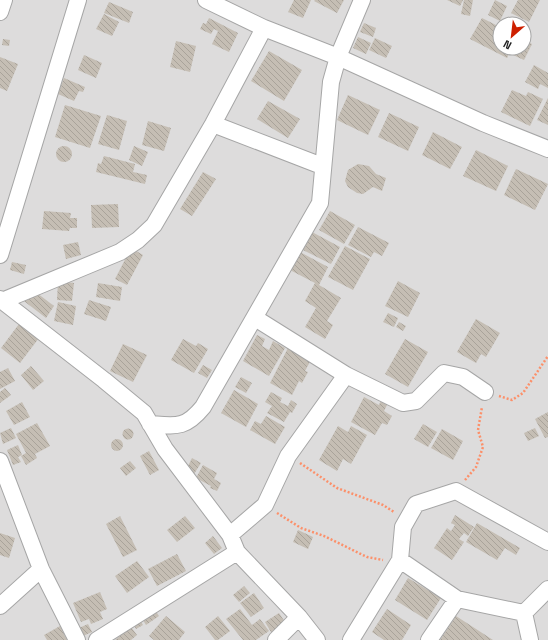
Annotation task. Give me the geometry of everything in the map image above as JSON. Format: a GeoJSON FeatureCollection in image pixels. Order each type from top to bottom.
{"type":"FeatureCollection","features":[{"type":"Feature","properties":{"kind":"street"},"geometry":{"type":"LineString","coordinates":[[0,12],[4,0]]}},
{"type":"Feature","properties":{"kind":"street"},"geometry":{"type":"LineString","coordinates":[[0,254],[78,0]]}},
{"type":"Feature","properties":{"kind":"street"},"geometry":{"type":"LineString","coordinates":[[206,0],[264,28],[338,57],[483,123],[548,148]]}},
{"type":"Feature","properties":{"kind":"street"},"geometry":{"type":"LineString","coordinates":[[150,424],[177,426],[193,419],[203,407],[320,203],[322,166],[331,82],[338,57],[362,0]]}},
{"type":"Feature","properties":{"kind":"street"},"geometry":{"type":"LineString","coordinates":[[1,300],[120,252],[138,240],[154,224],[212,124],[264,28]]}},
{"type":"Feature","properties":{"kind":"street"},"geometry":{"type":"LineString","coordinates":[[212,124],[322,166]]}},
{"type":"Feature","properties":{"kind":"street"},"geometry":{"type":"LineString","coordinates":[[1,300],[144,413],[165,449],[230,535],[237,552],[299,617],[317,640]]}},
{"type":"Feature","properties":{"kind":"street"},"geometry":{"type":"LineString","coordinates":[[255,318],[346,375],[403,403],[416,401],[444,373],[463,377],[485,392]]}},
{"type":"Feature","properties":{"kind":"street"},"geometry":{"type":"LineString","coordinates":[[230,535],[265,505],[288,456],[346,375]]}},
{"type":"Feature","properties":{"kind":"street"},"geometry":{"type":"LineString","coordinates":[[0,461],[41,569],[77,640]]}},
{"type":"Feature","properties":{"kind":"street"},"geometry":{"type":"LineString","coordinates":[[351,640],[400,560],[403,528],[416,504],[456,491],[548,542]]}},
{"type":"Feature","properties":{"kind":"street"},"geometry":{"type":"LineString","coordinates":[[98,640],[237,552]]}},
{"type":"Feature","properties":{"kind":"street"},"geometry":{"type":"LineString","coordinates":[[400,560],[457,599],[524,613]]}},
{"type":"Feature","properties":{"kind":"street"},"geometry":{"type":"LineString","coordinates":[[0,606],[41,569]]}},
{"type":"Feature","properties":{"kind":"street"},"geometry":{"type":"LineString","coordinates":[[524,613],[548,589]]}},
{"type":"Feature","properties":{"kind":"street"},"geometry":{"type":"LineString","coordinates":[[429,640],[457,599]]}},
{"type":"Feature","properties":{"kind":"street"},"geometry":{"type":"LineString","coordinates":[[524,613],[530,640]]}},
{"type":"Feature","properties":{"kind":"street"},"geometry":{"type":"LineString","coordinates":[[276,640],[299,617]]}},
{"type":"Feature","properties":{"kind":"path"},"geometry":{"type":"LineString","coordinates":[[456,491],[476,467],[482,447],[478,430],[485,392],[512,400],[523,393],[548,356]]}},
{"type":"Feature","properties":{"kind":"path"},"geometry":{"type":"LineString","coordinates":[[288,456],[337,488],[384,505],[399,515],[403,528]]}},
{"type":"Feature","properties":{"kind":"path"},"geometry":{"type":"LineString","coordinates":[[265,505],[301,528],[324,536],[367,557],[375,560],[400,560]]}},
{"type":"Feature","properties":{"kind":"shaded area"},"geometry":{"type":"Polygon","coordinates":[[[0,0],[548,0],[548,640],[0,640],[0,0]]]}},
{"type":"Feature","properties":{"kind":"building"},"geometry":{"type":"Polygon","coordinates":[[[294,0],[311,0],[303,18],[288,12],[294,0]]]}},
{"type":"Feature","properties":{"kind":"building"},"geometry":{"type":"Polygon","coordinates":[[[344,0],[337,13],[314,1],[344,0]]]}},
{"type":"Feature","properties":{"kind":"building"},"geometry":{"type":"Polygon","coordinates":[[[447,0],[463,0],[460,6],[447,0]]]}},
{"type":"Feature","properties":{"kind":"building"},"geometry":{"type":"Polygon","coordinates":[[[464,0],[473,0],[470,16],[461,14],[464,0]]]}},
{"type":"Feature","properties":{"kind":"building"},"geometry":{"type":"Polygon","coordinates":[[[495,0],[507,6],[502,16],[492,17],[488,15],[495,0]]]}},
{"type":"Feature","properties":{"kind":"building"},"geometry":{"type":"Polygon","coordinates":[[[518,0],[540,0],[532,16],[517,16],[511,13],[518,0]]]}},
{"type":"Feature","properties":{"kind":"building"},"geometry":{"type":"Polygon","coordinates":[[[109,2],[133,12],[129,23],[104,13],[109,2]]]}},
{"type":"Feature","properties":{"kind":"building"},"geometry":{"type":"Polygon","coordinates":[[[104,14],[119,22],[112,36],[96,29],[104,14]]]}},
{"type":"Feature","properties":{"kind":"building"},"geometry":{"type":"Polygon","coordinates":[[[209,18],[238,33],[229,52],[212,44],[218,31],[214,29],[211,34],[200,29],[203,23],[206,24],[209,18]]]}},
{"type":"Feature","properties":{"kind":"building"},"geometry":{"type":"Polygon","coordinates":[[[482,18],[492,23],[492,50],[470,39],[482,18]]]}},
{"type":"Feature","properties":{"kind":"building"},"geometry":{"type":"Polygon","coordinates":[[[364,23],[376,28],[373,37],[360,32],[364,23]]]}},
{"type":"Feature","properties":{"kind":"building"},"geometry":{"type":"Polygon","coordinates":[[[358,37],[371,43],[366,54],[353,48],[358,37]]]}},
{"type":"Feature","properties":{"kind":"building"},"geometry":{"type":"Polygon","coordinates":[[[375,38],[392,46],[386,58],[369,50],[375,38]]]}},
{"type":"Feature","properties":{"kind":"building"},"geometry":{"type":"Polygon","coordinates":[[[3,39],[10,40],[9,46],[2,45],[3,39]]]}},
{"type":"Feature","properties":{"kind":"building"},"geometry":{"type":"Polygon","coordinates":[[[176,41],[196,46],[190,72],[170,67],[176,41]]]}},
{"type":"Feature","properties":{"kind":"building"},"geometry":{"type":"Polygon","coordinates":[[[269,51],[302,70],[284,101],[251,81],[269,51]]]}},
{"type":"Feature","properties":{"kind":"building"},"geometry":{"type":"Polygon","coordinates":[[[84,55],[102,63],[96,78],[78,70],[84,55]]]}},
{"type":"Feature","properties":{"kind":"building"},"geometry":{"type":"Polygon","coordinates":[[[515,56],[526,56],[524,60],[515,56]]]}},
{"type":"Feature","properties":{"kind":"building"},"geometry":{"type":"Polygon","coordinates":[[[0,57],[18,64],[7,91],[0,88],[0,57]]]}},
{"type":"Feature","properties":{"kind":"building"},"geometry":{"type":"Polygon","coordinates":[[[534,65],[548,73],[548,88],[540,84],[538,89],[525,82],[534,65]]]}},
{"type":"Feature","properties":{"kind":"building"},"geometry":{"type":"Polygon","coordinates":[[[64,78],[85,87],[83,92],[79,91],[74,101],[58,94],[64,78]]]}},
{"type":"Feature","properties":{"kind":"building"},"geometry":{"type":"Polygon","coordinates":[[[512,90],[526,96],[528,92],[543,99],[530,126],[501,112],[512,90]]]}},
{"type":"Feature","properties":{"kind":"building"},"geometry":{"type":"Polygon","coordinates":[[[348,95],[380,110],[368,135],[337,120],[348,95]]]}},
{"type":"Feature","properties":{"kind":"building"},"geometry":{"type":"Polygon","coordinates":[[[548,98],[548,125],[537,120],[548,98]]]}},
{"type":"Feature","properties":{"kind":"building"},"geometry":{"type":"Polygon","coordinates":[[[268,101],[300,119],[288,138],[257,119],[268,101]]]}},
{"type":"Feature","properties":{"kind":"building"},"geometry":{"type":"Polygon","coordinates":[[[65,105],[101,116],[90,148],[55,137],[65,105]]]}},
{"type":"Feature","properties":{"kind":"building"},"geometry":{"type":"Polygon","coordinates":[[[389,113],[419,127],[408,151],[378,137],[389,113]]]}},
{"type":"Feature","properties":{"kind":"building"},"geometry":{"type":"Polygon","coordinates":[[[107,115],[127,121],[119,150],[98,144],[107,115]]]}},
{"type":"Feature","properties":{"kind":"building"},"geometry":{"type":"Polygon","coordinates":[[[148,121],[171,128],[164,151],[142,145],[148,121]]]}},
{"type":"Feature","properties":{"kind":"building"},"geometry":{"type":"Polygon","coordinates":[[[433,132],[462,147],[450,169],[422,155],[433,132]]]}},
{"type":"Feature","properties":{"kind":"building"},"geometry":{"type":"Polygon","coordinates":[[[64,146],[71,151],[72,154],[67,161],[64,162],[57,157],[56,154],[61,147],[64,146]]]}},
{"type":"Feature","properties":{"kind":"building"},"geometry":{"type":"Polygon","coordinates":[[[134,146],[148,152],[142,166],[129,160],[134,146]]]}},
{"type":"Feature","properties":{"kind":"building"},"geometry":{"type":"Polygon","coordinates":[[[476,150],[508,166],[496,191],[463,176],[476,150]]]}},
{"type":"Feature","properties":{"kind":"building"},"geometry":{"type":"Polygon","coordinates":[[[104,156],[135,164],[133,172],[147,175],[145,184],[96,172],[98,163],[101,164],[104,156]]]}},
{"type":"Feature","properties":{"kind":"building"},"geometry":{"type":"Polygon","coordinates":[[[358,164],[369,166],[376,174],[386,178],[382,191],[373,187],[363,194],[357,193],[348,187],[345,181],[348,170],[358,164]]]}},
{"type":"Feature","properties":{"kind":"building"},"geometry":{"type":"Polygon","coordinates":[[[516,169],[548,184],[535,210],[504,195],[516,169]]]}},
{"type":"Feature","properties":{"kind":"building"},"geometry":{"type":"Polygon","coordinates":[[[203,172],[216,179],[192,216],[180,209],[203,172]]]}},
{"type":"Feature","properties":{"kind":"building"},"geometry":{"type":"Polygon","coordinates":[[[118,204],[119,227],[92,228],[91,205],[118,204]]]}},
{"type":"Feature","properties":{"kind":"building"},"geometry":{"type":"Polygon","coordinates":[[[44,211],[71,213],[70,218],[77,218],[77,228],[70,228],[69,231],[42,229],[44,211]]]}},
{"type":"Feature","properties":{"kind":"building"},"geometry":{"type":"Polygon","coordinates":[[[330,211],[355,225],[344,244],[319,230],[330,211]]]}},
{"type":"Feature","properties":{"kind":"building"},"geometry":{"type":"Polygon","coordinates":[[[358,227],[389,243],[382,256],[374,252],[371,257],[348,245],[358,227]]]}},
{"type":"Feature","properties":{"kind":"building"},"geometry":{"type":"Polygon","coordinates":[[[312,232],[340,247],[331,264],[303,250],[312,232]]]}},
{"type":"Feature","properties":{"kind":"building"},"geometry":{"type":"Polygon","coordinates":[[[78,242],[81,255],[66,259],[63,245],[78,242]]]}},
{"type":"Feature","properties":{"kind":"building"},"geometry":{"type":"Polygon","coordinates":[[[345,246],[370,259],[353,290],[328,277],[345,246]]]}},
{"type":"Feature","properties":{"kind":"building"},"geometry":{"type":"Polygon","coordinates":[[[131,248],[143,255],[127,285],[115,279],[131,248]]]}},
{"type":"Feature","properties":{"kind":"building"},"geometry":{"type":"Polygon","coordinates":[[[300,252],[328,267],[319,285],[341,298],[327,321],[333,325],[325,339],[305,327],[316,308],[305,301],[315,283],[290,270],[300,252]]]}},
{"type":"Feature","properties":{"kind":"building"},"geometry":{"type":"Polygon","coordinates":[[[12,262],[26,265],[24,274],[10,270],[12,262]]]}},
{"type":"Feature","properties":{"kind":"building"},"geometry":{"type":"Polygon","coordinates":[[[58,281],[74,283],[72,301],[57,300],[58,281]]]}},
{"type":"Feature","properties":{"kind":"building"},"geometry":{"type":"Polygon","coordinates":[[[398,281],[420,293],[408,317],[385,306],[398,281]]]}},
{"type":"Feature","properties":{"kind":"building"},"geometry":{"type":"Polygon","coordinates":[[[98,283],[122,287],[120,301],[96,297],[98,283]]]}},
{"type":"Feature","properties":{"kind":"building"},"geometry":{"type":"Polygon","coordinates":[[[33,290],[54,306],[46,318],[24,301],[33,290]]]}},
{"type":"Feature","properties":{"kind":"building"},"geometry":{"type":"Polygon","coordinates":[[[89,300],[111,307],[106,321],[84,314],[89,300]]]}},
{"type":"Feature","properties":{"kind":"building"},"geometry":{"type":"Polygon","coordinates":[[[58,302],[76,306],[73,325],[54,321],[58,302]]]}},
{"type":"Feature","properties":{"kind":"building"},"geometry":{"type":"Polygon","coordinates":[[[388,313],[398,318],[394,327],[383,322],[388,313]]]}},
{"type":"Feature","properties":{"kind":"building"},"geometry":{"type":"Polygon","coordinates":[[[476,319],[500,333],[486,357],[481,354],[476,363],[457,352],[476,319]]]}},
{"type":"Feature","properties":{"kind":"building"},"geometry":{"type":"Polygon","coordinates":[[[399,322],[406,326],[403,331],[396,327],[399,322]]]}},
{"type":"Feature","properties":{"kind":"building"},"geometry":{"type":"Polygon","coordinates":[[[19,324],[39,338],[20,363],[1,348],[19,324]]]}},
{"type":"Feature","properties":{"kind":"building"},"geometry":{"type":"Polygon","coordinates":[[[257,335],[265,339],[262,346],[269,350],[273,341],[285,348],[269,376],[243,361],[257,335]]]}},
{"type":"Feature","properties":{"kind":"building"},"geometry":{"type":"Polygon","coordinates":[[[183,339],[196,346],[198,343],[208,349],[194,373],[171,360],[183,339]]]}},
{"type":"Feature","properties":{"kind":"building"},"geometry":{"type":"Polygon","coordinates":[[[405,339],[428,352],[408,387],[385,374],[405,339]]]}},
{"type":"Feature","properties":{"kind":"building"},"geometry":{"type":"Polygon","coordinates":[[[123,344],[147,355],[133,382],[110,371],[123,344]]]}},
{"type":"Feature","properties":{"kind":"building"},"geometry":{"type":"Polygon","coordinates":[[[288,348],[311,360],[305,371],[308,372],[302,383],[299,381],[292,395],[270,383],[288,348]]]}},
{"type":"Feature","properties":{"kind":"building"},"geometry":{"type":"Polygon","coordinates":[[[203,365],[212,370],[207,378],[198,373],[203,365]]]}},
{"type":"Feature","properties":{"kind":"building"},"geometry":{"type":"Polygon","coordinates":[[[31,366],[44,381],[33,390],[21,375],[31,366]]]}},
{"type":"Feature","properties":{"kind":"building"},"geometry":{"type":"Polygon","coordinates":[[[8,368],[15,381],[0,389],[0,372],[8,368]]]}},
{"type":"Feature","properties":{"kind":"building"},"geometry":{"type":"Polygon","coordinates":[[[241,377],[252,383],[246,393],[235,387],[241,377]]]}},
{"type":"Feature","properties":{"kind":"building"},"geometry":{"type":"Polygon","coordinates":[[[5,388],[11,395],[0,403],[0,392],[5,388]]]}},
{"type":"Feature","properties":{"kind":"building"},"geometry":{"type":"Polygon","coordinates":[[[234,390],[258,404],[246,427],[221,413],[234,390]]]}},
{"type":"Feature","properties":{"kind":"building"},"geometry":{"type":"Polygon","coordinates":[[[271,392],[282,398],[280,402],[288,406],[291,400],[297,404],[292,413],[290,412],[284,422],[267,413],[272,406],[265,402],[271,392]]]}},
{"type":"Feature","properties":{"kind":"building"},"geometry":{"type":"Polygon","coordinates":[[[364,397],[379,405],[382,398],[389,401],[384,411],[392,416],[387,425],[382,423],[375,435],[351,422],[364,397]]]}},
{"type":"Feature","properties":{"kind":"building"},"geometry":{"type":"Polygon","coordinates":[[[22,402],[30,417],[14,425],[6,411],[22,402]]]}},
{"type":"Feature","properties":{"kind":"building"},"geometry":{"type":"Polygon","coordinates":[[[548,412],[548,437],[545,438],[535,419],[548,412]]]}},
{"type":"Feature","properties":{"kind":"building"},"geometry":{"type":"Polygon","coordinates":[[[266,416],[285,427],[275,444],[250,430],[255,421],[261,424],[266,416]]]}},
{"type":"Feature","properties":{"kind":"building"},"geometry":{"type":"Polygon","coordinates":[[[37,423],[50,446],[35,454],[37,458],[26,465],[21,456],[26,453],[16,434],[37,423]]]}},
{"type":"Feature","properties":{"kind":"building"},"geometry":{"type":"Polygon","coordinates":[[[423,424],[437,432],[428,447],[414,439],[423,424]]]}},
{"type":"Feature","properties":{"kind":"building"},"geometry":{"type":"Polygon","coordinates":[[[338,426],[348,432],[351,426],[367,435],[351,464],[343,459],[337,471],[319,460],[338,426]]]}},
{"type":"Feature","properties":{"kind":"building"},"geometry":{"type":"Polygon","coordinates":[[[11,428],[16,438],[3,444],[0,433],[11,428]]]}},
{"type":"Feature","properties":{"kind":"building"},"geometry":{"type":"Polygon","coordinates":[[[535,428],[539,436],[528,441],[524,433],[535,428]]]}},
{"type":"Feature","properties":{"kind":"building"},"geometry":{"type":"Polygon","coordinates":[[[126,429],[130,429],[132,430],[132,438],[126,439],[123,436],[123,432],[126,429]]]}},
{"type":"Feature","properties":{"kind":"building"},"geometry":{"type":"Polygon","coordinates":[[[442,429],[463,441],[453,460],[431,448],[442,429]]]}},
{"type":"Feature","properties":{"kind":"building"},"geometry":{"type":"Polygon","coordinates":[[[115,439],[119,439],[123,445],[119,451],[115,451],[111,447],[111,443],[115,439]]]}},
{"type":"Feature","properties":{"kind":"building"},"geometry":{"type":"Polygon","coordinates":[[[18,445],[22,455],[18,457],[21,462],[13,465],[7,450],[18,445]]]}},
{"type":"Feature","properties":{"kind":"building"},"geometry":{"type":"Polygon","coordinates":[[[149,451],[159,470],[150,475],[140,456],[149,451]]]}},
{"type":"Feature","properties":{"kind":"building"},"geometry":{"type":"Polygon","coordinates":[[[192,458],[201,463],[194,474],[186,470],[192,458]]]}},
{"type":"Feature","properties":{"kind":"building"},"geometry":{"type":"Polygon","coordinates":[[[130,461],[136,468],[126,476],[120,468],[130,461]]]}},
{"type":"Feature","properties":{"kind":"building"},"geometry":{"type":"Polygon","coordinates":[[[203,465],[217,473],[214,479],[221,483],[217,491],[196,478],[203,465]]]}},
{"type":"Feature","properties":{"kind":"building"},"geometry":{"type":"Polygon","coordinates":[[[455,515],[474,527],[468,536],[464,533],[459,539],[464,542],[452,560],[434,548],[447,528],[451,531],[455,525],[451,523],[455,515]]]}},
{"type":"Feature","properties":{"kind":"building"},"geometry":{"type":"Polygon","coordinates":[[[120,516],[137,550],[123,557],[106,524],[120,516]]]}},
{"type":"Feature","properties":{"kind":"building"},"geometry":{"type":"Polygon","coordinates":[[[185,516],[195,528],[177,542],[167,530],[185,516]]]}},
{"type":"Feature","properties":{"kind":"building"},"geometry":{"type":"Polygon","coordinates":[[[477,523],[520,548],[516,555],[505,548],[497,560],[466,542],[477,523]]]}},
{"type":"Feature","properties":{"kind":"building"},"geometry":{"type":"Polygon","coordinates":[[[298,530],[313,537],[308,549],[293,542],[298,530]]]}},
{"type":"Feature","properties":{"kind":"building"},"geometry":{"type":"Polygon","coordinates":[[[0,533],[15,538],[9,558],[0,555],[0,533]]]}},
{"type":"Feature","properties":{"kind":"building"},"geometry":{"type":"Polygon","coordinates":[[[213,536],[222,548],[214,554],[205,543],[213,536]]]}},
{"type":"Feature","properties":{"kind":"building"},"geometry":{"type":"Polygon","coordinates":[[[177,554],[186,571],[157,586],[148,569],[177,554]]]}},
{"type":"Feature","properties":{"kind":"building"},"geometry":{"type":"Polygon","coordinates":[[[137,561],[149,577],[127,593],[115,576],[137,561]]]}},
{"type":"Feature","properties":{"kind":"building"},"geometry":{"type":"Polygon","coordinates":[[[408,578],[441,598],[427,620],[395,600],[408,578]]]}},
{"type":"Feature","properties":{"kind":"building"},"geometry":{"type":"Polygon","coordinates":[[[244,586],[250,593],[239,602],[233,595],[244,586]]]}},
{"type":"Feature","properties":{"kind":"building"},"geometry":{"type":"Polygon","coordinates":[[[100,592],[107,609],[100,612],[103,619],[91,624],[89,619],[81,622],[73,603],[100,592]]]}},
{"type":"Feature","properties":{"kind":"building"},"geometry":{"type":"Polygon","coordinates":[[[254,593],[264,608],[251,617],[240,603],[254,593]]]}},
{"type":"Feature","properties":{"kind":"building"},"geometry":{"type":"Polygon","coordinates":[[[154,609],[159,616],[146,625],[141,617],[154,609]]]}},
{"type":"Feature","properties":{"kind":"building"},"geometry":{"type":"Polygon","coordinates":[[[240,609],[252,625],[260,619],[269,631],[256,640],[243,640],[226,619],[240,609]]]}},
{"type":"Feature","properties":{"kind":"building"},"geometry":{"type":"Polygon","coordinates":[[[387,609],[411,625],[402,640],[384,640],[372,632],[387,609]]]}},
{"type":"Feature","properties":{"kind":"building"},"geometry":{"type":"Polygon","coordinates":[[[279,613],[285,622],[271,632],[265,622],[279,613]]]}},
{"type":"Feature","properties":{"kind":"building"},"geometry":{"type":"Polygon","coordinates":[[[166,616],[185,632],[179,640],[154,640],[149,636],[166,616]]]}},
{"type":"Feature","properties":{"kind":"building"},"geometry":{"type":"Polygon","coordinates":[[[218,616],[230,631],[218,640],[215,640],[205,627],[218,616]]]}},
{"type":"Feature","properties":{"kind":"building"},"geometry":{"type":"Polygon","coordinates":[[[456,616],[493,640],[440,640],[456,616]]]}},
{"type":"Feature","properties":{"kind":"building"},"geometry":{"type":"Polygon","coordinates":[[[139,618],[143,625],[136,629],[132,622],[139,618]]]}},
{"type":"Feature","properties":{"kind":"building"},"geometry":{"type":"Polygon","coordinates":[[[88,624],[92,632],[83,636],[79,628],[88,624]]]}},
{"type":"Feature","properties":{"kind":"building"},"geometry":{"type":"Polygon","coordinates":[[[60,626],[67,640],[47,640],[44,635],[60,626]]]}},
{"type":"Feature","properties":{"kind":"building"},"geometry":{"type":"Polygon","coordinates":[[[131,627],[137,635],[131,640],[115,640],[131,627]]]}}]}
